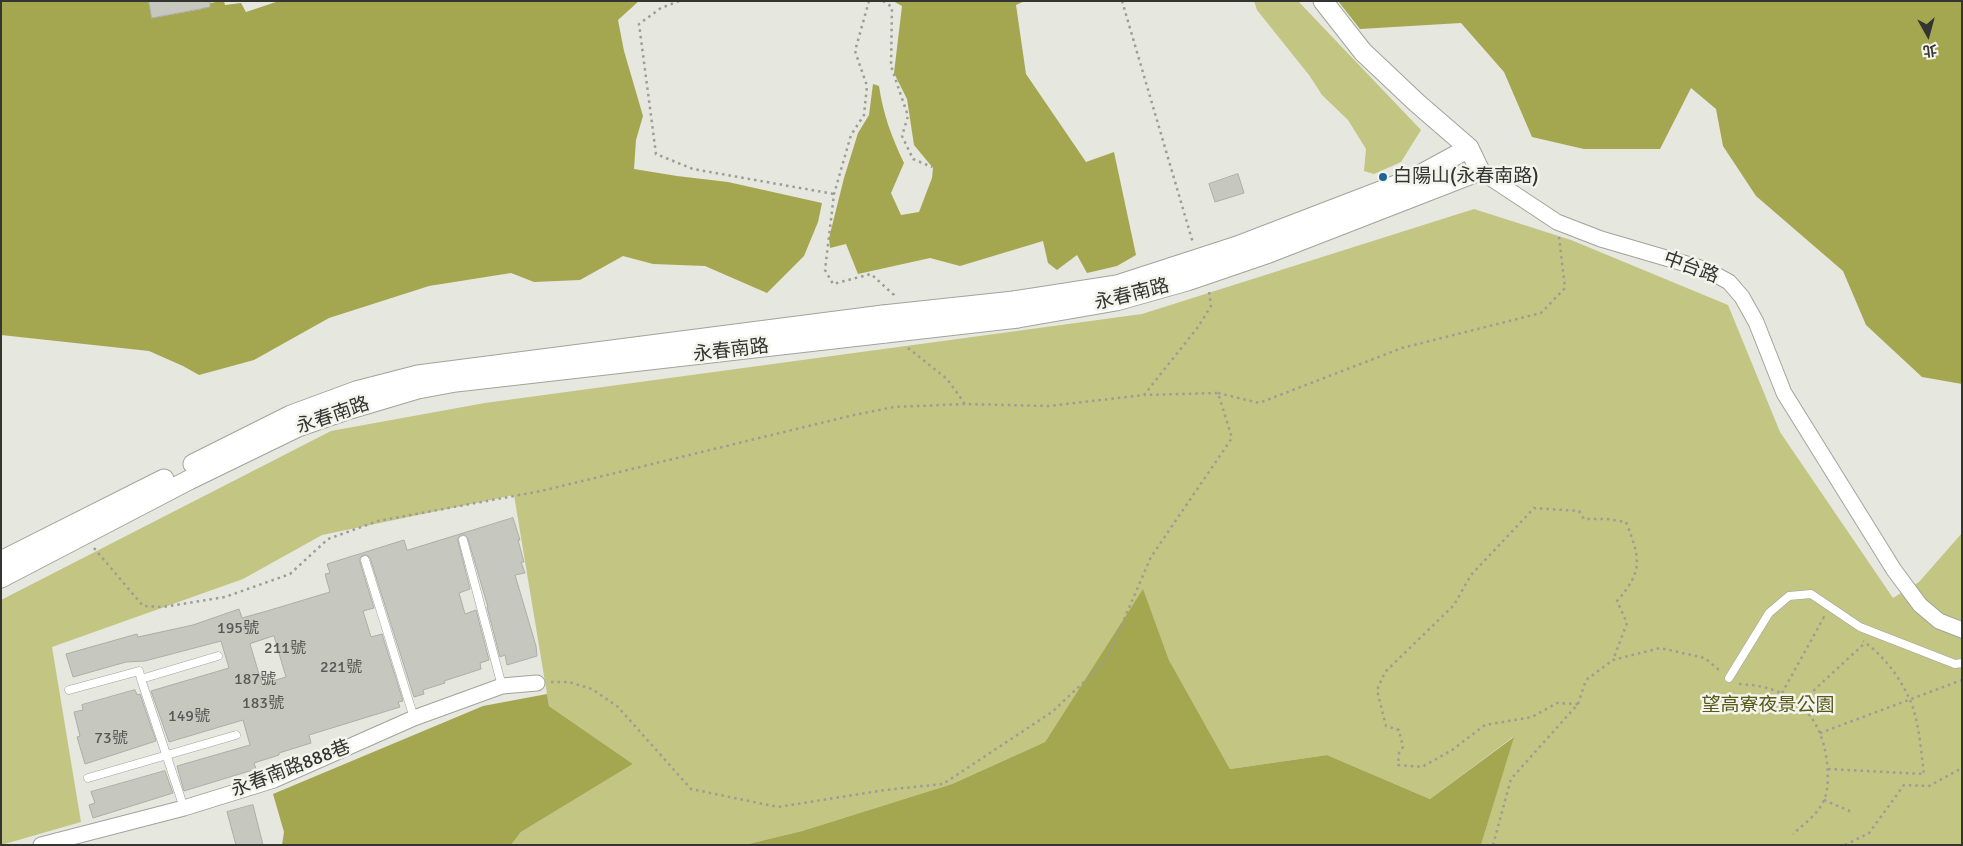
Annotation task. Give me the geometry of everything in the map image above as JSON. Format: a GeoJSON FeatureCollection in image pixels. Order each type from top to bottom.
{"type":"FeatureCollection","features":[{"type":"Feature","properties":{"kind":"street"},"geometry":{"type":"LineString","coordinates":[[1323,1],[1362,52],[1469,148],[1480,171]]}},
{"type":"Feature","properties":{"kind":"street","name":"永春南路"},"geometry":{"type":"LineString","coordinates":[[1016,309],[1116,284],[1237,246],[1414,178],[1469,148]]}},
{"type":"Feature","properties":{"kind":"street","name":"永春南路"},"geometry":{"type":"LineString","coordinates":[[1,561],[295,421],[344,410],[418,382],[889,317],[1116,301],[1187,282],[1269,253],[1480,171]]}},
{"type":"Feature","properties":{"kind":"street","name":"中台路"},"geometry":{"type":"LineString","coordinates":[[1480,171],[1557,222],[1601,239],[1707,270],[1729,282],[1742,298],[1756,322],[1784,393],[1894,570],[1920,605],[1939,621],[1962,630]]}},
{"type":"Feature","properties":{"kind":"street","name":"永春南路"},"geometry":{"type":"LineString","coordinates":[[1,578],[189,480],[295,421]]}},
{"type":"Feature","properties":{"kind":"street","name":"永春南路888巷"},"geometry":{"type":"LineString","coordinates":[[41,845],[184,808],[274,780],[414,718],[502,686],[537,682]]}},
{"type":"Feature","properties":{"kind":"lane"},"geometry":{"type":"LineString","coordinates":[[463,540],[502,686]]}},
{"type":"Feature","properties":{"kind":"lane"},"geometry":{"type":"LineString","coordinates":[[365,560],[414,718]]}},
{"type":"Feature","properties":{"kind":"lane"},"geometry":{"type":"LineString","coordinates":[[1731,681],[1769,613],[1789,596],[1810,594],[1860,627],[1955,664],[1962,663]]}},
{"type":"Feature","properties":{"kind":"lane"},"geometry":{"type":"LineString","coordinates":[[141,679],[218,656]]}},
{"type":"Feature","properties":{"kind":"lane"},"geometry":{"type":"LineString","coordinates":[[68,690],[138,671],[184,808]]}},
{"type":"Feature","properties":{"kind":"lane"},"geometry":{"type":"LineString","coordinates":[[88,778],[236,735]]}},
{"type":"Feature","properties":{"kind":"path"},"geometry":{"type":"LineString","coordinates":[[679,1],[661,8],[638,24],[656,154],[693,169],[834,194]]}},
{"type":"Feature","properties":{"kind":"path"},"geometry":{"type":"LineString","coordinates":[[869,1],[854,51],[867,86],[864,114],[850,135],[834,194],[825,270],[833,284],[871,274],[894,295],[889,317]]}},
{"type":"Feature","properties":{"kind":"path"},"geometry":{"type":"LineString","coordinates":[[884,1],[892,7],[891,66],[908,116],[902,136],[913,159],[932,167]]}},
{"type":"Feature","properties":{"kind":"path"},"geometry":{"type":"LineString","coordinates":[[1122,1],[1193,244]]}},
{"type":"Feature","properties":{"kind":"path"},"geometry":{"type":"LineString","coordinates":[[94,548],[143,606],[163,608],[225,597],[290,574],[328,539],[378,521],[541,491],[894,407],[965,404],[1049,406],[1144,395],[1218,394],[1259,403],[1402,348],[1541,313],[1565,288],[1557,222]]}},
{"type":"Feature","properties":{"kind":"path"},"geometry":{"type":"LineString","coordinates":[[1144,395],[1198,327],[1212,306],[1209,289]]}},
{"type":"Feature","properties":{"kind":"path"},"geometry":{"type":"LineString","coordinates":[[906,340],[908,349],[947,379],[965,404]]}},
{"type":"Feature","properties":{"kind":"path"},"geometry":{"type":"LineString","coordinates":[[537,682],[569,682],[592,689],[618,707],[691,788],[778,808],[885,790],[942,784],[1052,712],[1106,661],[1151,558],[1232,438],[1218,394]]}},
{"type":"Feature","properties":{"kind":"path"},"geometry":{"type":"LineString","coordinates":[[1578,704],[1557,703],[1532,717],[1485,725],[1452,750],[1422,767],[1398,766],[1399,753],[1403,747],[1399,730],[1386,726],[1376,690],[1385,672],[1454,605],[1471,575],[1534,508],[1579,511],[1584,519],[1607,519],[1626,522],[1639,558],[1631,585],[1617,601],[1627,623],[1613,660]]}},
{"type":"Feature","properties":{"kind":"path"},"geometry":{"type":"LineString","coordinates":[[1782,693],[1824,617],[1830,621]]}},
{"type":"Feature","properties":{"kind":"path"},"geometry":{"type":"LineString","coordinates":[[1828,769],[1924,774],[1919,736],[1910,699],[1889,665],[1866,642],[1858,637]]}},
{"type":"Feature","properties":{"kind":"path"},"geometry":{"type":"LineString","coordinates":[[1799,704],[1866,642]]}},
{"type":"Feature","properties":{"kind":"path"},"geometry":{"type":"LineString","coordinates":[[1493,845],[1511,779],[1578,704],[1586,680],[1613,660],[1660,648],[1705,658],[1731,681],[1758,685],[1782,693],[1799,704],[1820,733],[1828,769],[1828,782],[1824,800],[1812,818],[1793,834]]}},
{"type":"Feature","properties":{"kind":"path"},"geometry":{"type":"LineString","coordinates":[[1820,733],[1962,680]]}},
{"type":"Feature","properties":{"kind":"path"},"geometry":{"type":"LineString","coordinates":[[1845,845],[1868,833],[1904,785],[1929,786],[1962,768]]}},
{"type":"Feature","properties":{"kind":"path"},"geometry":{"type":"LineString","coordinates":[[1824,800],[1852,812]]}},
{"type":"Feature","properties":{"kind":"green space"},"geometry":{"type":"Polygon","coordinates":[[[1254,1],[1298,1],[1421,130],[1401,162],[1374,174],[1364,171],[1366,149],[1348,120],[1322,95],[1309,75],[1257,10],[1254,1]]]}},
{"type":"Feature","properties":{"kind":"green space","name":"望高寮夜景公園"},"geometry":{"type":"Polygon","coordinates":[[[1474,209],[1571,240],[1728,305],[1780,432],[1893,598],[1919,582],[1962,533],[1962,845],[1481,845],[1513,737],[1430,799],[1327,755],[1230,769],[1169,660],[1143,590],[1045,742],[952,784],[802,831],[744,845],[511,845],[521,832],[633,764],[549,706],[514,495],[322,535],[243,579],[52,647],[81,822],[1,845],[1,600],[331,431],[485,403],[1142,314],[1474,209]]]}},
{"type":"Feature","properties":{"kind":"shaded area"},"geometry":{"type":"Polygon","coordinates":[[[1,1],[149,1],[152,18],[202,9],[201,5],[221,1],[224,1],[225,5],[241,3],[246,12],[279,1],[639,1],[618,20],[624,51],[643,116],[636,140],[634,169],[728,182],[822,203],[818,222],[804,256],[767,293],[705,266],[653,264],[623,256],[580,280],[534,282],[511,273],[429,286],[329,318],[254,360],[199,375],[149,351],[1,335],[1,1]]]}},
{"type":"Feature","properties":{"kind":"shaded area"},"geometry":{"type":"Polygon","coordinates":[[[893,1],[1025,1],[1016,5],[1026,74],[1086,162],[1114,152],[1136,255],[1117,266],[1087,273],[1077,255],[1057,270],[1048,263],[1043,241],[960,266],[930,258],[858,274],[846,244],[830,248],[829,238],[844,178],[858,133],[869,115],[873,84],[879,86],[888,126],[904,163],[891,193],[901,215],[919,212],[932,178],[933,168],[914,145],[907,99],[894,73],[902,6],[893,1]]]}},
{"type":"Feature","properties":{"kind":"shaded area"},"geometry":{"type":"Polygon","coordinates":[[[1338,1],[1962,1],[1962,384],[1922,377],[1866,325],[1843,271],[1756,196],[1723,146],[1716,109],[1691,88],[1660,149],[1584,149],[1532,137],[1504,72],[1461,23],[1360,29],[1338,1]]]}},
{"type":"Feature","properties":{"kind":"shaded area"},"geometry":{"type":"Polygon","coordinates":[[[1143,589],[1169,660],[1230,769],[1327,755],[1430,799],[1514,737],[1481,845],[744,845],[802,831],[952,784],[1045,742],[1143,589]]]}},
{"type":"Feature","properties":{"kind":"shaded area"},"geometry":{"type":"Polygon","coordinates":[[[547,694],[549,706],[633,764],[521,832],[511,845],[282,845],[284,832],[273,794],[483,706],[547,694]]]}},
{"type":"Feature","properties":{"kind":"building"},"geometry":{"type":"Polygon","coordinates":[[[149,1],[210,1],[210,7],[152,18],[149,1]]]}},
{"type":"Feature","properties":{"kind":"building"},"geometry":{"type":"Polygon","coordinates":[[[1238,174],[1244,193],[1215,202],[1209,184],[1238,174]]]}},
{"type":"Feature","properties":{"kind":"building"},"geometry":{"type":"Polygon","coordinates":[[[513,518],[520,540],[518,540],[524,562],[521,562],[525,573],[515,575],[536,646],[537,656],[507,665],[505,655],[500,657],[488,607],[468,539],[465,535],[461,535],[458,541],[470,589],[459,593],[465,614],[476,610],[489,660],[480,663],[481,669],[444,681],[445,683],[423,690],[424,694],[414,697],[370,558],[367,555],[363,555],[360,558],[360,562],[374,608],[363,611],[371,637],[382,634],[403,701],[398,702],[400,707],[309,735],[311,743],[254,763],[256,769],[184,791],[177,766],[250,745],[243,720],[169,742],[151,691],[229,668],[221,641],[145,661],[126,662],[73,677],[66,654],[137,634],[138,637],[193,625],[239,609],[242,618],[330,592],[325,574],[330,573],[327,564],[404,540],[407,550],[513,518]],[[274,636],[250,644],[262,684],[286,677],[274,636]]]}},
{"type":"Feature","properties":{"kind":"building"},"geometry":{"type":"Polygon","coordinates":[[[135,690],[137,695],[140,694],[156,741],[85,764],[77,737],[80,736],[74,712],[83,710],[82,705],[135,690]]]}},
{"type":"Feature","properties":{"kind":"building"},"geometry":{"type":"Polygon","coordinates":[[[165,771],[173,793],[93,818],[89,805],[95,803],[91,792],[165,771]]]}},
{"type":"Feature","properties":{"kind":"building"},"geometry":{"type":"Polygon","coordinates":[[[253,805],[263,845],[236,845],[227,812],[253,805]]]}},
{"type":"Feature","properties":{"kind":"place","name":"白陽山(永春南路)"},"geometry":{"type":"Point","coordinates":[1383,177]}}]}
